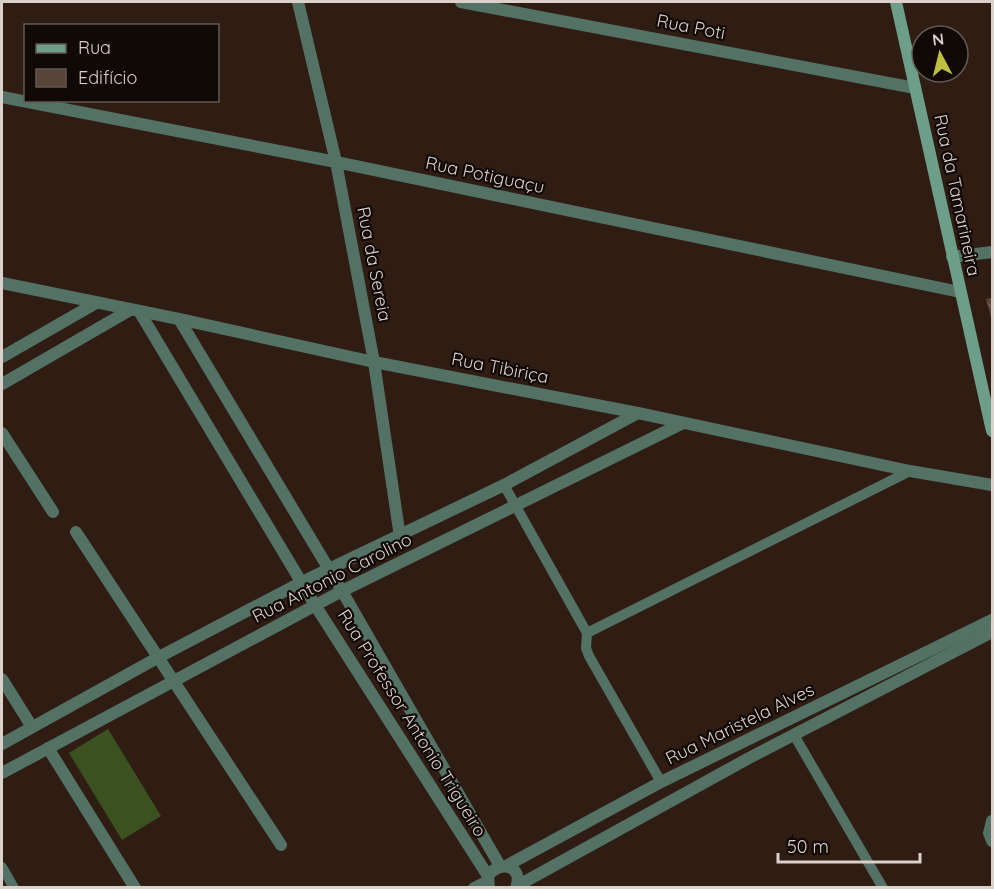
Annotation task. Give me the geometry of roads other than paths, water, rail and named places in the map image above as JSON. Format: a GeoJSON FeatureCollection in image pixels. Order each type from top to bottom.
{"type":"FeatureCollection","features":[{"type":"Feature","properties":{"kind":"main road","name":"Rua da Tamarineira"},"geometry":{"type":"LineString","coordinates":[[896,2],[993,431]]}},
{"type":"Feature","properties":{"kind":"street","name":"Rua da Sereia"},"geometry":{"type":"LineString","coordinates":[[298,2],[336,162],[374,362],[400,537]]}},
{"type":"Feature","properties":{"kind":"street","name":"Rua Poti"},"geometry":{"type":"LineString","coordinates":[[461,2],[915,88]]}},
{"type":"Feature","properties":{"kind":"street","name":"Rua Potiguaçu"},"geometry":{"type":"LineString","coordinates":[[2,97],[24,101]]}},
{"type":"Feature","properties":{"kind":"street","name":"Rua Potiguaçu"},"geometry":{"type":"LineString","coordinates":[[28,102],[336,162],[960,292]]}},
{"type":"Feature","properties":{"kind":"street"},"geometry":{"type":"LineString","coordinates":[[952,257],[993,252]]}},
{"type":"Feature","properties":{"kind":"street","name":"Rua Tibiriça"},"geometry":{"type":"LineString","coordinates":[[2,283],[374,362],[638,413],[910,471],[993,485]]}},
{"type":"Feature","properties":{"kind":"street"},"geometry":{"type":"LineString","coordinates":[[2,357],[96,303]]}},
{"type":"Feature","properties":{"kind":"street"},"geometry":{"type":"LineString","coordinates":[[2,384],[135,310]]}},
{"type":"Feature","properties":{"kind":"street","name":"Rua Professor Antonio Trigueiro"},"geometry":{"type":"LineString","coordinates":[[135,310],[315,605],[488,881]]}},
{"type":"Feature","properties":{"kind":"street","name":"Rua Professor Antonio Trigueiro"},"geometry":{"type":"LineString","coordinates":[[179,319],[503,866],[512,868],[516,873],[517,887]]}},
{"type":"Feature","properties":{"kind":"street","name":"Rua Antonio Carolino"},"geometry":{"type":"LineString","coordinates":[[2,744],[159,657],[302,582],[400,537],[504,485],[638,413]]}},
{"type":"Feature","properties":{"kind":"street","name":"Rua Antonio Carolino"},"geometry":{"type":"LineString","coordinates":[[2,773],[342,591],[682,423]]}},
{"type":"Feature","properties":{"kind":"street"},"geometry":{"type":"LineString","coordinates":[[2,433],[52,512]]}},
{"type":"Feature","properties":{"kind":"street"},"geometry":{"type":"LineString","coordinates":[[76,532],[281,845]]}},
{"type":"Feature","properties":{"kind":"street","name":"Rua Maristela Alves"},"geometry":{"type":"LineString","coordinates":[[488,881],[495,868],[503,866],[661,782],[993,620]]}},
{"type":"Feature","properties":{"kind":"street","name":"Rua Maristela Alves"},"geometry":{"type":"LineString","coordinates":[[517,887],[794,735],[993,632]]}},
{"type":"Feature","properties":{"kind":"street"},"geometry":{"type":"LineString","coordinates":[[2,679],[32,727]]}},
{"type":"Feature","properties":{"kind":"street"},"geometry":{"type":"LineString","coordinates":[[48,748],[135,888]]}},
{"type":"Feature","properties":{"kind":"street"},"geometry":{"type":"LineString","coordinates":[[993,821],[989,833],[993,841]]}},
{"type":"Feature","properties":{"kind":"street"},"geometry":{"type":"LineString","coordinates":[[474,888],[488,881]]}},
{"type":"Feature","properties":{"kind":"lane"},"geometry":{"type":"LineString","coordinates":[[586,633],[910,471]]}},
{"type":"Feature","properties":{"kind":"lane"},"geometry":{"type":"LineString","coordinates":[[504,485],[586,633],[586,648],[589,656],[661,782]]}},
{"type":"Feature","properties":{"kind":"lane"},"geometry":{"type":"LineString","coordinates":[[794,735],[883,888]]}},
{"type":"Feature","properties":{"kind":"lane"},"geometry":{"type":"LineString","coordinates":[[2,867],[14,888]]}}]}
